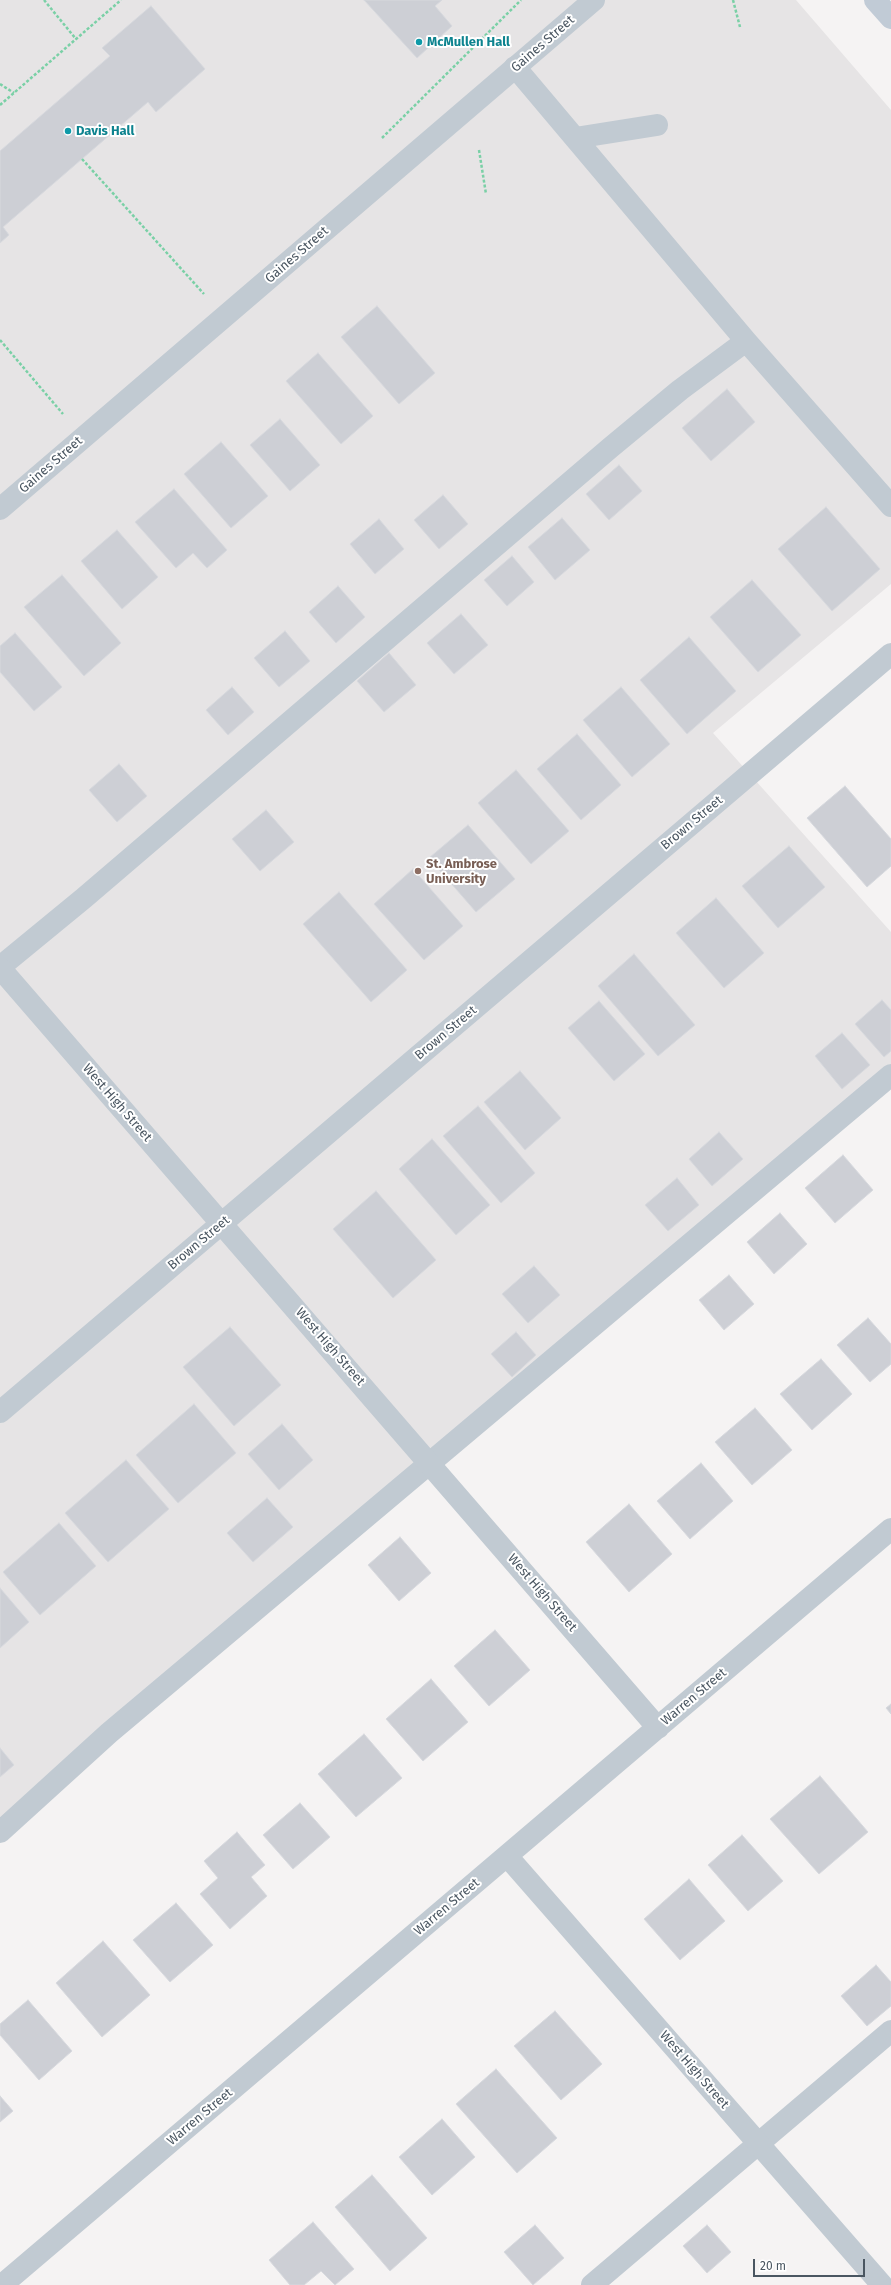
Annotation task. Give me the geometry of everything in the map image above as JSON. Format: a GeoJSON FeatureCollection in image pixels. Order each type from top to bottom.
{"type":"FeatureCollection","features":[{"type":"Feature","properties":{"kind":"main road"},"geometry":{"type":"LineString","coordinates":[[875,0],[891,18]]}},
{"type":"Feature","properties":{"kind":"street","name":"Gaines Street"},"geometry":{"type":"LineString","coordinates":[[0,509],[594,0]]}},
{"type":"Feature","properties":{"kind":"street"},"geometry":{"type":"LineString","coordinates":[[515,68],[746,341],[891,506]]}},
{"type":"Feature","properties":{"kind":"street"},"geometry":{"type":"LineString","coordinates":[[575,138],[657,125]]}},
{"type":"Feature","properties":{"kind":"street"},"geometry":{"type":"LineString","coordinates":[[0,968],[84,898],[610,448],[680,390],[746,341]]}},
{"type":"Feature","properties":{"kind":"street","name":"Brown Street"},"geometry":{"type":"LineString","coordinates":[[0,1412],[891,654]]}},
{"type":"Feature","properties":{"kind":"street","name":"West High Street"},"geometry":{"type":"LineString","coordinates":[[0,968],[658,1728]]}},
{"type":"Feature","properties":{"kind":"street"},"geometry":{"type":"LineString","coordinates":[[0,1832],[109,1733],[891,1074]]}},
{"type":"Feature","properties":{"kind":"street","name":"Warren Street"},"geometry":{"type":"LineString","coordinates":[[2,2285],[891,1529]]}},
{"type":"Feature","properties":{"kind":"street","name":"West High Street"},"geometry":{"type":"LineString","coordinates":[[507,1856],[882,2285]]}},
{"type":"Feature","properties":{"kind":"street"},"geometry":{"type":"LineString","coordinates":[[592,2285],[891,2031]]}},
{"type":"Feature","properties":{"kind":"path"},"geometry":{"type":"LineString","coordinates":[[44,0],[76,39]]}},
{"type":"Feature","properties":{"kind":"path"},"geometry":{"type":"LineString","coordinates":[[0,105],[121,0]]}},
{"type":"Feature","properties":{"kind":"path"},"geometry":{"type":"LineString","coordinates":[[377,143],[521,0]]}},
{"type":"Feature","properties":{"kind":"path"},"geometry":{"type":"LineString","coordinates":[[733,0],[740,27]]}},
{"type":"Feature","properties":{"kind":"path"},"geometry":{"type":"LineString","coordinates":[[0,84],[14,93]]}},
{"type":"Feature","properties":{"kind":"path"},"geometry":{"type":"LineString","coordinates":[[479,150],[486,194]]}},
{"type":"Feature","properties":{"kind":"path"},"geometry":{"type":"LineString","coordinates":[[82,159],[207,297]]}},
{"type":"Feature","properties":{"kind":"path"},"geometry":{"type":"LineString","coordinates":[[0,340],[67,419]]}},
{"type":"Feature","properties":{"kind":"shaded area","name":"St. Ambrose University"},"geometry":{"type":"Polygon","coordinates":[[[0,0],[796,0],[891,110],[891,584],[713,733],[891,932],[891,1068],[0,1818],[0,0]]]}},
{"type":"Feature","properties":{"kind":"building","name":"McMullen Hall"},"geometry":{"type":"Polygon","coordinates":[[[364,0],[442,0],[435,6],[452,26],[417,58],[364,0]]]}},
{"type":"Feature","properties":{"kind":"building","name":"Davis Hall"},"geometry":{"type":"Polygon","coordinates":[[[151,6],[205,69],[156,112],[148,102],[3,227],[9,235],[0,243],[0,151],[110,56],[102,48],[151,6]]]}},
{"type":"Feature","properties":{"kind":"building"},"geometry":{"type":"Polygon","coordinates":[[[377,306],[435,373],[399,404],[341,337],[377,306]]]}},
{"type":"Feature","properties":{"kind":"building"},"geometry":{"type":"Polygon","coordinates":[[[318,353],[373,416],[341,444],[286,381],[318,353]]]}},
{"type":"Feature","properties":{"kind":"building"},"geometry":{"type":"Polygon","coordinates":[[[727,389],[755,422],[711,461],[682,428],[727,389]]]}},
{"type":"Feature","properties":{"kind":"building"},"geometry":{"type":"Polygon","coordinates":[[[280,419],[320,465],[290,491],[250,445],[280,419]]]}},
{"type":"Feature","properties":{"kind":"building"},"geometry":{"type":"Polygon","coordinates":[[[221,442],[268,496],[231,528],[184,474],[221,442]]]}},
{"type":"Feature","properties":{"kind":"building"},"geometry":{"type":"Polygon","coordinates":[[[619,465],[642,491],[609,520],[586,494],[619,465]]]}},
{"type":"Feature","properties":{"kind":"building"},"geometry":{"type":"Polygon","coordinates":[[[174,489],[227,550],[207,568],[193,553],[176,568],[135,522],[174,489]]]}},
{"type":"Feature","properties":{"kind":"building"},"geometry":{"type":"Polygon","coordinates":[[[443,495],[468,524],[439,549],[414,520],[443,495]]]}},
{"type":"Feature","properties":{"kind":"building"},"geometry":{"type":"Polygon","coordinates":[[[826,507],[880,569],[832,611],[778,549],[826,507]]]}},
{"type":"Feature","properties":{"kind":"building"},"geometry":{"type":"Polygon","coordinates":[[[562,518],[590,550],[555,580],[528,547],[562,518]]]}},
{"type":"Feature","properties":{"kind":"building"},"geometry":{"type":"Polygon","coordinates":[[[379,519],[404,549],[375,574],[350,544],[379,519]]]}},
{"type":"Feature","properties":{"kind":"building"},"geometry":{"type":"Polygon","coordinates":[[[117,530],[158,577],[122,609],[81,561],[117,530]]]}},
{"type":"Feature","properties":{"kind":"building"},"geometry":{"type":"Polygon","coordinates":[[[512,556],[534,582],[507,606],[484,580],[512,556]]]}},
{"type":"Feature","properties":{"kind":"building"},"geometry":{"type":"Polygon","coordinates":[[[62,575],[121,643],[84,676],[24,607],[62,575]]]}},
{"type":"Feature","properties":{"kind":"building"},"geometry":{"type":"Polygon","coordinates":[[[752,580],[801,635],[758,672],[710,617],[752,580]]]}},
{"type":"Feature","properties":{"kind":"building"},"geometry":{"type":"Polygon","coordinates":[[[338,586],[365,617],[336,643],[309,612],[338,586]]]}},
{"type":"Feature","properties":{"kind":"building"},"geometry":{"type":"Polygon","coordinates":[[[461,614],[488,645],[454,674],[427,643],[461,614]]]}},
{"type":"Feature","properties":{"kind":"building"},"geometry":{"type":"Polygon","coordinates":[[[285,631],[310,661],[279,687],[254,658],[285,631]]]}},
{"type":"Feature","properties":{"kind":"building"},"geometry":{"type":"Polygon","coordinates":[[[15,633],[62,687],[34,711],[0,672],[0,646],[15,633]]]}},
{"type":"Feature","properties":{"kind":"building"},"geometry":{"type":"Polygon","coordinates":[[[689,637],[736,691],[687,734],[640,680],[689,637]]]}},
{"type":"Feature","properties":{"kind":"building"},"geometry":{"type":"Polygon","coordinates":[[[389,653],[416,685],[384,712],[357,681],[389,653]]]}},
{"type":"Feature","properties":{"kind":"building"},"geometry":{"type":"Polygon","coordinates":[[[232,687],[254,712],[228,735],[206,710],[232,687]]]}},
{"type":"Feature","properties":{"kind":"building"},"geometry":{"type":"Polygon","coordinates":[[[621,687],[670,744],[632,777],[583,720],[621,687]]]}},
{"type":"Feature","properties":{"kind":"building"},"geometry":{"type":"Polygon","coordinates":[[[577,734],[621,785],[581,820],[537,769],[577,734]]]}},
{"type":"Feature","properties":{"kind":"building"},"geometry":{"type":"Polygon","coordinates":[[[119,764],[147,796],[117,822],[89,790],[119,764]]]}},
{"type":"Feature","properties":{"kind":"building"},"geometry":{"type":"Polygon","coordinates":[[[516,770],[569,831],[531,864],[478,803],[516,770]]]}},
{"type":"Feature","properties":{"kind":"building"},"geometry":{"type":"Polygon","coordinates":[[[845,786],[891,839],[891,866],[867,887],[807,818],[845,786]]]}},
{"type":"Feature","properties":{"kind":"building"},"geometry":{"type":"Polygon","coordinates":[[[266,810],[294,842],[260,871],[232,839],[266,810]]]}},
{"type":"Feature","properties":{"kind":"building"},"geometry":{"type":"Polygon","coordinates":[[[468,825],[515,879],[476,912],[429,858],[468,825]]]}},
{"type":"Feature","properties":{"kind":"building"},"geometry":{"type":"Polygon","coordinates":[[[789,846],[825,887],[778,928],[742,886],[789,846]]]}},
{"type":"Feature","properties":{"kind":"building"},"geometry":{"type":"Polygon","coordinates":[[[413,869],[463,926],[424,960],[374,904],[413,869]]]}},
{"type":"Feature","properties":{"kind":"building"},"geometry":{"type":"Polygon","coordinates":[[[339,892],[407,970],[371,1002],[303,924],[339,892]]]}},
{"type":"Feature","properties":{"kind":"building"},"geometry":{"type":"Polygon","coordinates":[[[716,898],[764,953],[724,988],[676,933],[716,898]]]}},
{"type":"Feature","properties":{"kind":"building"},"geometry":{"type":"Polygon","coordinates":[[[634,954],[695,1025],[658,1056],[598,986],[634,954]]]}},
{"type":"Feature","properties":{"kind":"building"},"geometry":{"type":"Polygon","coordinates":[[[882,1000],[891,1010],[891,1051],[884,1057],[855,1024],[882,1000]]]}},
{"type":"Feature","properties":{"kind":"building"},"geometry":{"type":"Polygon","coordinates":[[[599,1001],[645,1054],[614,1081],[568,1028],[599,1001]]]}},
{"type":"Feature","properties":{"kind":"building"},"geometry":{"type":"Polygon","coordinates":[[[842,1033],[870,1065],[842,1089],[815,1056],[842,1033]]]}},
{"type":"Feature","properties":{"kind":"building"},"geometry":{"type":"Polygon","coordinates":[[[520,1071],[561,1118],[525,1150],[484,1102],[520,1071]]]}},
{"type":"Feature","properties":{"kind":"building"},"geometry":{"type":"Polygon","coordinates":[[[478,1106],[535,1173],[501,1203],[443,1136],[478,1106]]]}},
{"type":"Feature","properties":{"kind":"building"},"geometry":{"type":"Polygon","coordinates":[[[719,1132],[743,1159],[712,1186],[689,1159],[719,1132]]]}},
{"type":"Feature","properties":{"kind":"building"},"geometry":{"type":"Polygon","coordinates":[[[432,1139],[490,1205],[456,1235],[399,1169],[432,1139]]]}},
{"type":"Feature","properties":{"kind":"building"},"geometry":{"type":"Polygon","coordinates":[[[843,1155],[873,1190],[835,1223],[805,1188],[843,1155]]]}},
{"type":"Feature","properties":{"kind":"building"},"geometry":{"type":"Polygon","coordinates":[[[677,1178],[699,1205],[668,1231],[645,1205],[677,1178]]]}},
{"type":"Feature","properties":{"kind":"building"},"geometry":{"type":"Polygon","coordinates":[[[376,1191],[436,1260],[393,1298],[333,1229],[376,1191]]]}},
{"type":"Feature","properties":{"kind":"building"},"geometry":{"type":"Polygon","coordinates":[[[780,1213],[807,1244],[774,1274],[747,1242],[780,1213]]]}},
{"type":"Feature","properties":{"kind":"building"},"geometry":{"type":"Polygon","coordinates":[[[534,1266],[560,1295],[528,1323],[502,1294],[534,1266]]]}},
{"type":"Feature","properties":{"kind":"building"},"geometry":{"type":"Polygon","coordinates":[[[729,1275],[754,1304],[724,1330],[699,1300],[729,1275]]]}},
{"type":"Feature","properties":{"kind":"building"},"geometry":{"type":"Polygon","coordinates":[[[868,1318],[891,1344],[891,1364],[870,1382],[837,1345],[868,1318]]]}},
{"type":"Feature","properties":{"kind":"building"},"geometry":{"type":"Polygon","coordinates":[[[230,1327],[281,1385],[234,1426],[183,1367],[230,1327]]]}},
{"type":"Feature","properties":{"kind":"building"},"geometry":{"type":"Polygon","coordinates":[[[516,1332],[536,1355],[512,1377],[491,1354],[516,1332]]]}},
{"type":"Feature","properties":{"kind":"building"},"geometry":{"type":"Polygon","coordinates":[[[821,1359],[852,1394],[812,1430],[780,1394],[821,1359]]]}},
{"type":"Feature","properties":{"kind":"building"},"geometry":{"type":"Polygon","coordinates":[[[194,1404],[236,1453],[178,1503],[136,1455],[194,1404]]]}},
{"type":"Feature","properties":{"kind":"building"},"geometry":{"type":"Polygon","coordinates":[[[755,1408],[792,1450],[752,1485],[715,1442],[755,1408]]]}},
{"type":"Feature","properties":{"kind":"building"},"geometry":{"type":"Polygon","coordinates":[[[282,1424],[313,1460],[279,1490],[248,1454],[282,1424]]]}},
{"type":"Feature","properties":{"kind":"building"},"geometry":{"type":"Polygon","coordinates":[[[126,1460],[169,1509],[108,1562],[65,1513],[126,1460]]]}},
{"type":"Feature","properties":{"kind":"building"},"geometry":{"type":"Polygon","coordinates":[[[701,1463],[733,1501],[690,1539],[657,1501],[701,1463]]]}},
{"type":"Feature","properties":{"kind":"building"},"geometry":{"type":"Polygon","coordinates":[[[267,1498],[293,1527],[253,1562],[227,1533],[267,1498]]]}},
{"type":"Feature","properties":{"kind":"building"},"geometry":{"type":"Polygon","coordinates":[[[629,1504],[672,1554],[629,1592],[586,1542],[629,1504]]]}},
{"type":"Feature","properties":{"kind":"building"},"geometry":{"type":"Polygon","coordinates":[[[59,1523],[96,1566],[40,1615],[3,1572],[59,1523]]]}},
{"type":"Feature","properties":{"kind":"building"},"geometry":{"type":"Polygon","coordinates":[[[400,1537],[431,1573],[399,1601],[368,1565],[400,1537]]]}},
{"type":"Feature","properties":{"kind":"building"},"geometry":{"type":"Polygon","coordinates":[[[0,1588],[29,1622],[0,1648],[0,1588]]]}},
{"type":"Feature","properties":{"kind":"building"},"geometry":{"type":"Polygon","coordinates":[[[495,1630],[530,1670],[489,1706],[454,1666],[495,1630]]]}},
{"type":"Feature","properties":{"kind":"building"},"geometry":{"type":"Polygon","coordinates":[[[431,1679],[468,1722],[423,1761],[386,1719],[431,1679]]]}},
{"type":"Feature","properties":{"kind":"building"},"geometry":{"type":"Polygon","coordinates":[[[891,1704],[891,1714],[886,1708],[891,1704]]]}},
{"type":"Feature","properties":{"kind":"building"},"geometry":{"type":"Polygon","coordinates":[[[364,1734],[402,1778],[356,1817],[318,1774],[364,1734]]]}},
{"type":"Feature","properties":{"kind":"building"},"geometry":{"type":"Polygon","coordinates":[[[0,1748],[14,1765],[0,1777],[0,1748]]]}},
{"type":"Feature","properties":{"kind":"building"},"geometry":{"type":"Polygon","coordinates":[[[820,1776],[868,1832],[819,1874],[770,1819],[820,1776]]]}},
{"type":"Feature","properties":{"kind":"building"},"geometry":{"type":"Polygon","coordinates":[[[300,1803],[330,1837],[293,1869],[263,1835],[300,1803]]]}},
{"type":"Feature","properties":{"kind":"building"},"geometry":{"type":"Polygon","coordinates":[[[237,1832],[265,1865],[251,1877],[267,1896],[230,1929],[200,1894],[218,1878],[204,1861],[237,1832]]]}},
{"type":"Feature","properties":{"kind":"building"},"geometry":{"type":"Polygon","coordinates":[[[742,1835],[783,1881],[748,1911],[708,1865],[742,1835]]]}},
{"type":"Feature","properties":{"kind":"building"},"geometry":{"type":"Polygon","coordinates":[[[689,1879],[725,1921],[680,1960],[644,1919],[689,1879]]]}},
{"type":"Feature","properties":{"kind":"building"},"geometry":{"type":"Polygon","coordinates":[[[176,1903],[213,1945],[170,1982],[133,1940],[176,1903]]]}},
{"type":"Feature","properties":{"kind":"building"},"geometry":{"type":"Polygon","coordinates":[[[103,1941],[150,1995],[102,2037],[56,1983],[103,1941]]]}},
{"type":"Feature","properties":{"kind":"building"},"geometry":{"type":"Polygon","coordinates":[[[876,1965],[891,1982],[891,2006],[867,2026],[841,1996],[876,1965]]]}},
{"type":"Feature","properties":{"kind":"building"},"geometry":{"type":"Polygon","coordinates":[[[28,2000],[72,2051],[39,2080],[0,2035],[0,2024],[28,2000]]]}},
{"type":"Feature","properties":{"kind":"building"},"geometry":{"type":"Polygon","coordinates":[[[555,2011],[602,2064],[561,2100],[514,2046],[555,2011]]]}},
{"type":"Feature","properties":{"kind":"building"},"geometry":{"type":"Polygon","coordinates":[[[496,2069],[557,2138],[517,2173],[456,2104],[496,2069]]]}},
{"type":"Feature","properties":{"kind":"building"},"geometry":{"type":"Polygon","coordinates":[[[0,2096],[13,2111],[0,2122],[0,2096]]]}},
{"type":"Feature","properties":{"kind":"building"},"geometry":{"type":"Polygon","coordinates":[[[442,2119],[475,2157],[432,2195],[399,2157],[442,2119]]]}},
{"type":"Feature","properties":{"kind":"building"},"geometry":{"type":"Polygon","coordinates":[[[372,2175],[427,2238],[390,2271],[335,2207],[372,2175]]]}},
{"type":"Feature","properties":{"kind":"building"},"geometry":{"type":"Polygon","coordinates":[[[313,2222],[354,2269],[335,2285],[321,2271],[304,2285],[290,2285],[269,2260],[313,2222]]]}},
{"type":"Feature","properties":{"kind":"building"},"geometry":{"type":"Polygon","coordinates":[[[535,2225],[564,2258],[533,2285],[504,2252],[535,2225]]]}},
{"type":"Feature","properties":{"kind":"building"},"geometry":{"type":"Polygon","coordinates":[[[707,2225],[731,2252],[707,2273],[683,2246],[707,2225]]]}},
{"type":"Feature","properties":{"kind":"place","name":"McMullen Hall"},"geometry":{"type":"Point","coordinates":[419,42]}},
{"type":"Feature","properties":{"kind":"place","name":"Davis Hall"},"geometry":{"type":"Point","coordinates":[68,131]}},
{"type":"Feature","properties":{"kind":"place","name":"St. Ambrose University"},"geometry":{"type":"Point","coordinates":[418,871]}}]}
